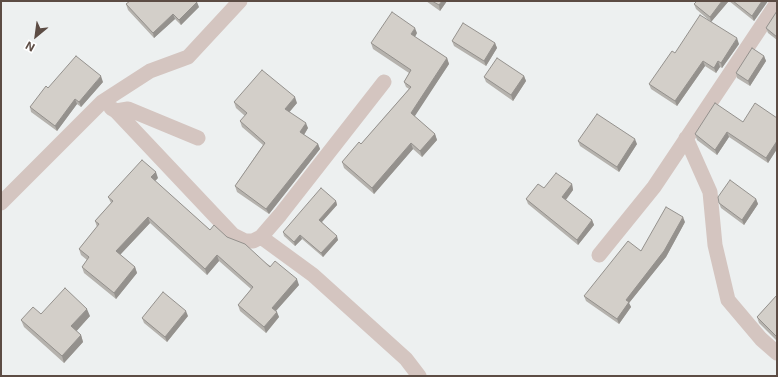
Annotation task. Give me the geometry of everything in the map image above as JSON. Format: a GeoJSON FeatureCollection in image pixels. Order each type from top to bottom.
{"type":"FeatureCollection","features":[{"type":"Feature","properties":{"kind":"street"},"geometry":{"type":"LineString","coordinates":[[1,203],[102,102],[150,71],[188,57],[240,1]]}},
{"type":"Feature","properties":{"kind":"street"},"geometry":{"type":"LineString","coordinates":[[599,254],[642,202],[777,3]]}},
{"type":"Feature","properties":{"kind":"street"},"geometry":{"type":"LineString","coordinates":[[102,102],[116,110],[233,235],[245,241],[253,241],[261,237],[384,82]]}},
{"type":"Feature","properties":{"kind":"street"},"geometry":{"type":"LineString","coordinates":[[116,110],[128,109],[198,138]]}},
{"type":"Feature","properties":{"kind":"street"},"geometry":{"type":"LineString","coordinates":[[686,138],[710,192],[715,245],[728,300],[761,339],[777,352]]}},
{"type":"Feature","properties":{"kind":"street"},"geometry":{"type":"LineString","coordinates":[[261,237],[313,276],[406,359],[419,376]]}},
{"type":"Feature","properties":{"kind":"building"},"geometry":{"type":"Polygon","coordinates":[[[130,1],[197,2],[179,20],[173,14],[153,33],[126,4],[130,1]]]}},
{"type":"Feature","properties":{"kind":"building"},"geometry":{"type":"Polygon","coordinates":[[[432,1],[442,1],[439,5],[432,1]]]}},
{"type":"Feature","properties":{"kind":"building"},"geometry":{"type":"Polygon","coordinates":[[[697,1],[722,1],[710,17],[694,4],[697,1]]]}},
{"type":"Feature","properties":{"kind":"building"},"geometry":{"type":"Polygon","coordinates":[[[733,1],[762,1],[752,16],[733,1]]]}},
{"type":"Feature","properties":{"kind":"building"},"geometry":{"type":"Polygon","coordinates":[[[777,11],[777,37],[766,28],[777,11]]]}},
{"type":"Feature","properties":{"kind":"building"},"geometry":{"type":"Polygon","coordinates":[[[392,12],[415,28],[411,34],[447,58],[411,113],[435,134],[420,151],[411,143],[372,188],[342,162],[359,142],[361,144],[411,87],[404,82],[411,70],[371,43],[392,12]]]}},
{"type":"Feature","properties":{"kind":"building"},"geometry":{"type":"Polygon","coordinates":[[[700,15],[737,38],[721,63],[718,61],[714,68],[703,61],[675,101],[649,84],[672,51],[675,53],[700,15]]]}},
{"type":"Feature","properties":{"kind":"building"},"geometry":{"type":"Polygon","coordinates":[[[463,23],[495,43],[484,61],[452,41],[463,23]]]}},
{"type":"Feature","properties":{"kind":"building"},"geometry":{"type":"Polygon","coordinates":[[[752,48],[764,56],[748,81],[736,73],[752,48]]]}},
{"type":"Feature","properties":{"kind":"building"},"geometry":{"type":"Polygon","coordinates":[[[76,56],[101,76],[79,102],[75,99],[55,126],[30,107],[46,86],[48,88],[76,56]]]}},
{"type":"Feature","properties":{"kind":"building"},"geometry":{"type":"Polygon","coordinates":[[[497,58],[524,76],[511,95],[484,77],[497,58]]]}},
{"type":"Feature","properties":{"kind":"building"},"geometry":{"type":"Polygon","coordinates":[[[262,70],[295,97],[285,109],[306,123],[300,132],[318,144],[266,209],[235,186],[265,143],[240,121],[247,113],[234,102],[262,70]]]}},
{"type":"Feature","properties":{"kind":"building"},"geometry":{"type":"Polygon","coordinates":[[[715,103],[743,122],[755,103],[777,118],[777,141],[766,158],[727,132],[715,150],[695,134],[715,103]]]}},
{"type":"Feature","properties":{"kind":"building"},"geometry":{"type":"Polygon","coordinates":[[[597,114],[635,139],[617,167],[578,141],[597,114]]]}},
{"type":"Feature","properties":{"kind":"building"},"geometry":{"type":"Polygon","coordinates":[[[142,160],[156,172],[151,177],[210,230],[214,225],[227,237],[245,244],[270,267],[275,261],[297,279],[272,308],[277,312],[264,327],[238,305],[253,287],[217,255],[205,269],[148,217],[116,251],[135,267],[114,293],[82,267],[89,257],[79,249],[99,224],[95,221],[113,201],[108,197],[142,160]]]}},
{"type":"Feature","properties":{"kind":"building"},"geometry":{"type":"Polygon","coordinates":[[[556,173],[572,184],[562,197],[592,220],[577,240],[526,199],[538,184],[544,188],[556,173]]]}},
{"type":"Feature","properties":{"kind":"building"},"geometry":{"type":"Polygon","coordinates":[[[730,180],[756,199],[742,220],[719,203],[718,197],[730,180]]]}},
{"type":"Feature","properties":{"kind":"building"},"geometry":{"type":"Polygon","coordinates":[[[321,188],[336,201],[319,220],[337,236],[321,253],[300,235],[294,242],[283,232],[321,188]]]}},
{"type":"Feature","properties":{"kind":"building"},"geometry":{"type":"Polygon","coordinates":[[[666,207],[683,217],[664,251],[626,300],[629,302],[617,319],[584,296],[628,241],[641,251],[666,207]]]}},
{"type":"Feature","properties":{"kind":"building"},"geometry":{"type":"Polygon","coordinates":[[[65,288],[87,309],[71,326],[81,335],[62,356],[21,320],[33,307],[41,314],[65,288]]]}},
{"type":"Feature","properties":{"kind":"building"},"geometry":{"type":"Polygon","coordinates":[[[163,292],[186,311],[165,337],[142,318],[163,292]]]}},
{"type":"Feature","properties":{"kind":"building"},"geometry":{"type":"Polygon","coordinates":[[[777,295],[777,337],[757,317],[777,295]]]}}]}
